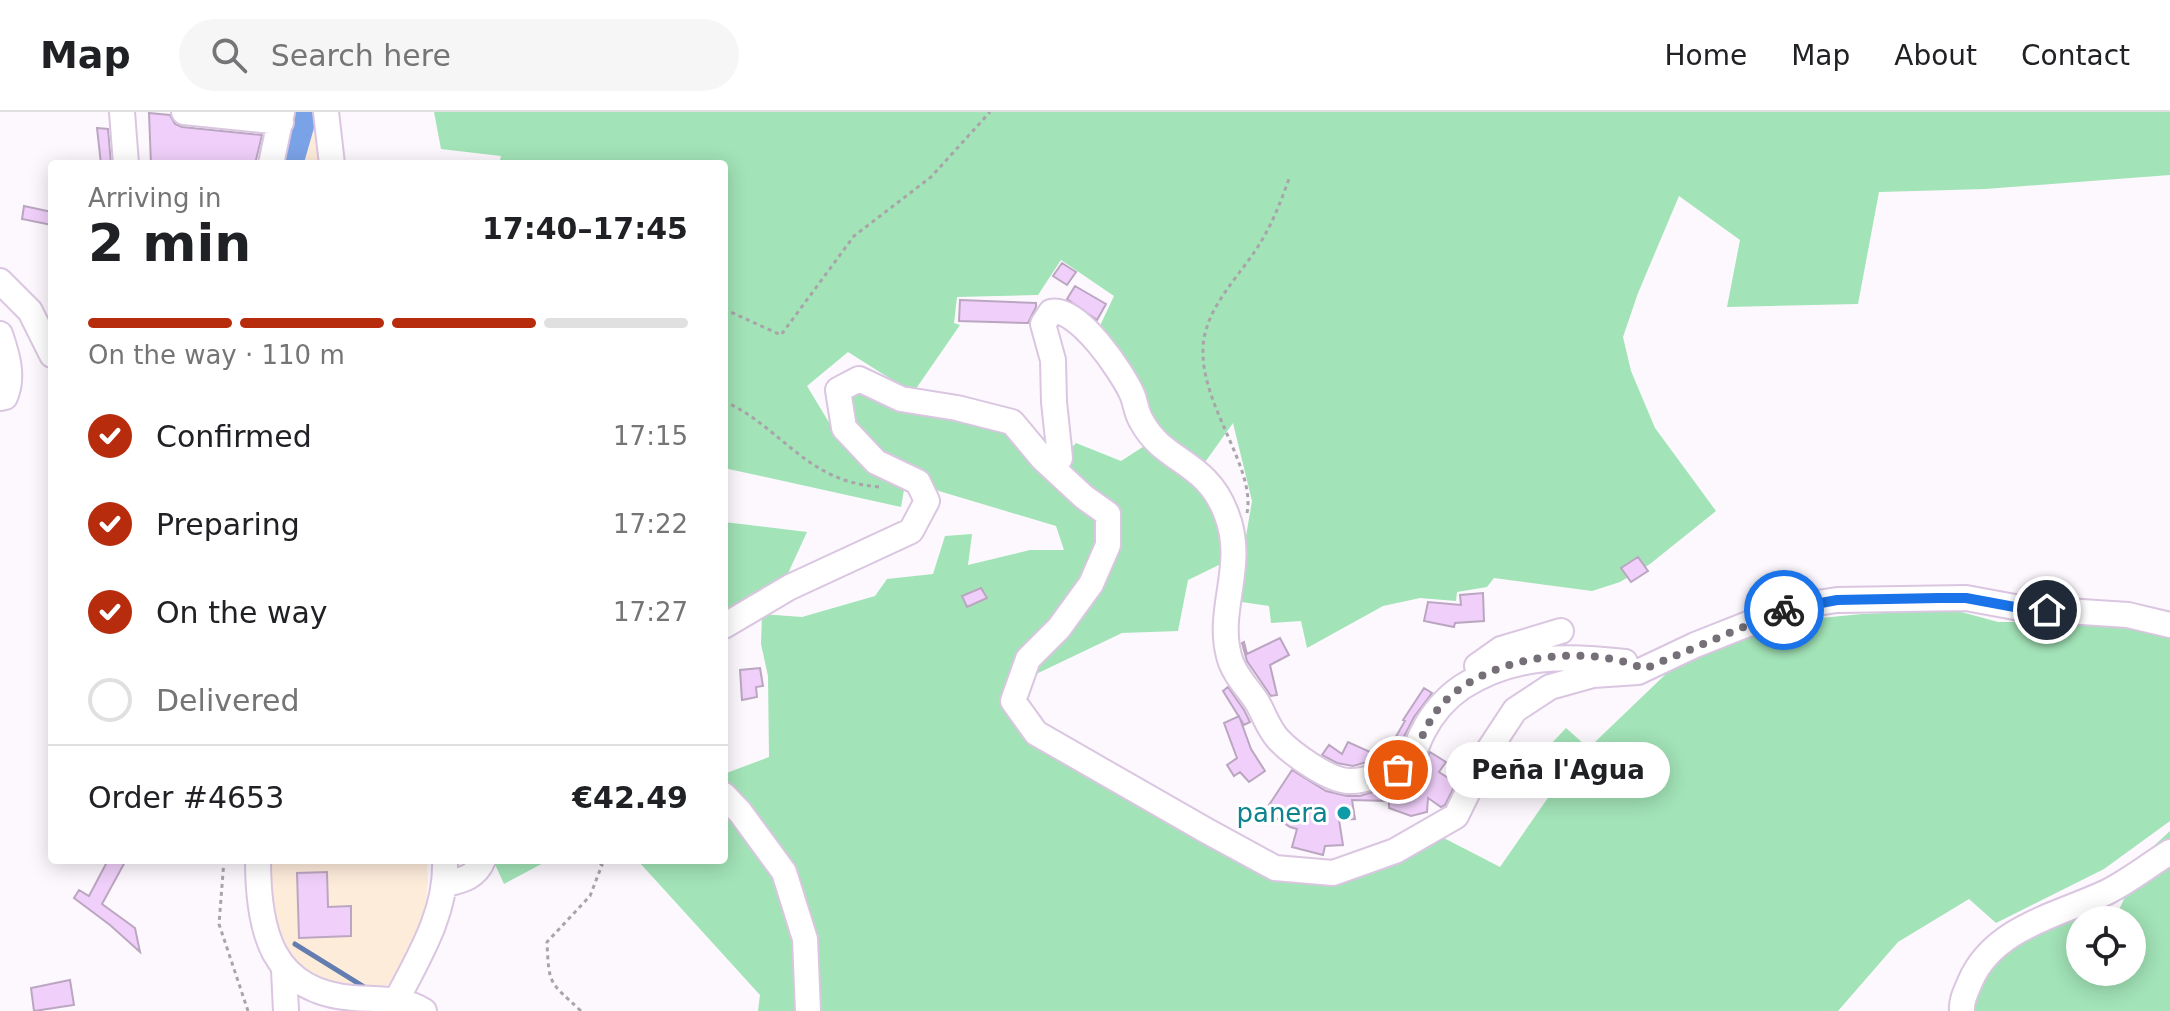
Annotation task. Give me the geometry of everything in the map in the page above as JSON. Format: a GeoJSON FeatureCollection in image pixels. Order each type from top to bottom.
{"type":"FeatureCollection","features":[{"type":"Feature","properties":{"kind":"street"},"geometry":{"type":"LineString","coordinates":[[122,112],[126,160]]}},
{"type":"Feature","properties":{"kind":"street"},"geometry":{"type":"LineString","coordinates":[[184,112],[281,117],[272,160]]}},
{"type":"Feature","properties":{"kind":"street"},"geometry":{"type":"LineString","coordinates":[[326,112],[336,159]]}},
{"type":"Feature","properties":{"kind":"street"},"geometry":{"type":"LineString","coordinates":[[0,281],[30,311],[48,347]]}},
{"type":"Feature","properties":{"kind":"street"},"geometry":{"type":"LineString","coordinates":[[1054,469],[1060,458],[1053,360],[1043,324],[1051,312],[1057,311],[1075,318],[1115,365],[1133,396],[1138,415],[1149,434],[1200,472],[1215,488],[1227,514],[1235,563],[1225,630],[1234,670],[1278,739],[1302,759],[1340,780],[1350,782],[1375,777],[1405,765],[1437,711],[1458,690],[1469,673],[1501,649],[1561,631]]}},
{"type":"Feature","properties":{"kind":"street"},"geometry":{"type":"LineString","coordinates":[[0,334],[9,377],[8,391],[5,397],[0,398]]}},
{"type":"Feature","properties":{"kind":"street"},"geometry":{"type":"LineString","coordinates":[[728,624],[790,587],[911,531],[927,501],[918,482],[876,462],[844,428],[838,390],[859,379],[901,399],[957,408],[1012,422],[1054,469],[1108,514],[1108,545],[1091,584],[1059,628],[1028,659],[1013,701],[1036,733],[1275,868],[1333,873],[1395,851],[1456,816],[1488,751],[1515,710],[1550,687],[1593,675],[1638,672],[1781,611],[1837,600],[1966,598],[2020,608],[2128,615],[2170,625]]}},
{"type":"Feature","properties":{"kind":"street"},"geometry":{"type":"LineString","coordinates":[[1458,690],[1502,666],[1545,657],[1611,660],[1644,669]]}},
{"type":"Feature","properties":{"kind":"street"},"geometry":{"type":"LineString","coordinates":[[728,799],[784,872],[805,939],[808,1011]]}},
{"type":"Feature","properties":{"kind":"street"},"geometry":{"type":"LineString","coordinates":[[1962,1011],[1962,1003],[1974,973],[1990,952],[2012,935],[2033,922],[2109,891],[2170,852]]}},
{"type":"Feature","properties":{"kind":"street"},"geometry":{"type":"LineString","coordinates":[[258,864],[265,927],[273,953],[284,970],[314,990],[331,996],[397,999],[424,1011]]}},
{"type":"Feature","properties":{"kind":"street"},"geometry":{"type":"LineString","coordinates":[[397,999],[439,914],[446,872],[469,878],[481,864]]}},
{"type":"Feature","properties":{"kind":"street"},"geometry":{"type":"LineString","coordinates":[[284,970],[286,1011]]}},
{"type":"Feature","properties":{"kind":"path"},"geometry":{"type":"LineString","coordinates":[[728,311],[781,335],[854,236],[931,177],[990,112]]}},
{"type":"Feature","properties":{"kind":"path"},"geometry":{"type":"LineString","coordinates":[[1246,521],[1248,493],[1206,380],[1204,338],[1210,315],[1271,224],[1290,176]]}},
{"type":"Feature","properties":{"kind":"path"},"geometry":{"type":"LineString","coordinates":[[728,403],[756,420],[809,462],[838,479],[888,487]]}},
{"type":"Feature","properties":{"kind":"path"},"geometry":{"type":"LineString","coordinates":[[224,864],[220,929],[248,1011]]}},
{"type":"Feature","properties":{"kind":"path"},"geometry":{"type":"LineString","coordinates":[[581,1011],[561,994],[550,978],[546,963],[547,942],[590,896],[601,864]]}},
{"type":"Feature","properties":{"kind":"shaded area"},"geometry":{"type":"Polygon","coordinates":[[[312,113],[316,119],[320,160],[297,160],[312,113]]]}},
{"type":"Feature","properties":{"kind":"shaded area"},"geometry":{"type":"Polygon","coordinates":[[[267,864],[427,864],[424,918],[394,980],[379,991],[312,980],[282,948],[270,901],[267,864]]]}},
{"type":"Feature","properties":{"kind":"green space"},"geometry":{"type":"Polygon","coordinates":[[[434,112],[2170,112],[2170,175],[1985,189],[1879,192],[1858,304],[1727,307],[1740,240],[1679,196],[1623,337],[1631,371],[1655,428],[1716,511],[1650,564],[1620,582],[1592,591],[1494,578],[1487,587],[1457,592],[1456,601],[1420,598],[1383,606],[1307,648],[1301,621],[1271,623],[1269,606],[1235,601],[1252,501],[1233,423],[1203,465],[1227,561],[1188,580],[1178,631],[1122,633],[1034,675],[1022,653],[1021,728],[1324,884],[1438,835],[1500,867],[1570,766],[1669,671],[1746,634],[1790,621],[1954,610],[1998,622],[2105,622],[2170,636],[2170,821],[2104,869],[1996,923],[1969,899],[1898,942],[1838,1011],[758,1011],[760,995],[641,864],[728,864],[728,772],[769,757],[768,676],[761,644],[762,614],[802,617],[875,596],[887,579],[933,574],[945,536],[972,534],[968,565],[1030,550],[1064,550],[1056,526],[892,477],[857,428],[846,394],[859,387],[1009,428],[1045,475],[1076,443],[1121,461],[1163,434],[1098,330],[1114,296],[1061,260],[1038,295],[957,297],[954,323],[960,325],[913,393],[848,352],[807,386],[842,444],[869,473],[904,490],[901,507],[728,469],[728,160],[500,160],[501,156],[441,149],[434,112]]]}},
{"type":"Feature","properties":{"kind":"green space"},"geometry":{"type":"Polygon","coordinates":[[[728,522],[807,532],[784,582],[728,616],[728,522]]]}},
{"type":"Feature","properties":{"kind":"green space"},"geometry":{"type":"Polygon","coordinates":[[[1566,728],[1584,744],[1567,762],[1550,745],[1566,728]]]}},
{"type":"Feature","properties":{"kind":"green space"},"geometry":{"type":"Polygon","coordinates":[[[2170,831],[2170,1011],[1973,1011],[1981,982],[2002,954],[2030,935],[2066,918],[2066,986],[2146,986],[2146,906],[2121,906],[2145,854],[2170,831]]]}},
{"type":"Feature","properties":{"kind":"green space"},"geometry":{"type":"Polygon","coordinates":[[[495,864],[542,864],[504,884],[495,864]]]}},
{"type":"Feature","properties":{"kind":"building"},"geometry":{"type":"Polygon","coordinates":[[[149,113],[170,115],[175,124],[182,127],[262,135],[256,160],[151,160],[149,113]]]}},
{"type":"Feature","properties":{"kind":"building"},"geometry":{"type":"Polygon","coordinates":[[[97,128],[108,129],[111,160],[101,160],[97,128]]]}},
{"type":"Feature","properties":{"kind":"building"},"geometry":{"type":"Polygon","coordinates":[[[24,206],[48,211],[48,224],[22,219],[24,206]]]}},
{"type":"Feature","properties":{"kind":"building"},"geometry":{"type":"Polygon","coordinates":[[[1062,263],[1076,272],[1067,285],[1053,276],[1062,263]]]}},
{"type":"Feature","properties":{"kind":"building"},"geometry":{"type":"Polygon","coordinates":[[[1075,286],[1106,304],[1097,320],[1067,299],[1075,286]]]}},
{"type":"Feature","properties":{"kind":"building"},"geometry":{"type":"Polygon","coordinates":[[[960,300],[1036,303],[1036,307],[1028,323],[959,321],[960,300]]]}},
{"type":"Feature","properties":{"kind":"building"},"geometry":{"type":"Polygon","coordinates":[[[1638,557],[1648,571],[1631,582],[1621,568],[1638,557]]]}},
{"type":"Feature","properties":{"kind":"building"},"geometry":{"type":"Polygon","coordinates":[[[981,588],[987,598],[967,607],[962,596],[981,588]]]}},
{"type":"Feature","properties":{"kind":"building"},"geometry":{"type":"Polygon","coordinates":[[[1483,593],[1484,621],[1455,623],[1454,627],[1424,621],[1428,602],[1461,605],[1460,595],[1483,593]]]}},
{"type":"Feature","properties":{"kind":"building"},"geometry":{"type":"Polygon","coordinates":[[[1280,638],[1289,655],[1270,665],[1277,695],[1271,696],[1247,661],[1242,643],[1247,654],[1280,638]]]}},
{"type":"Feature","properties":{"kind":"building"},"geometry":{"type":"Polygon","coordinates":[[[760,668],[763,686],[756,687],[757,697],[742,700],[740,670],[760,668]]]}},
{"type":"Feature","properties":{"kind":"building"},"geometry":{"type":"Polygon","coordinates":[[[1228,687],[1250,722],[1244,725],[1223,691],[1228,687]]]}},
{"type":"Feature","properties":{"kind":"building"},"geometry":{"type":"Polygon","coordinates":[[[1424,688],[1432,693],[1414,717],[1395,754],[1353,766],[1337,763],[1322,755],[1329,745],[1342,754],[1348,742],[1381,757],[1424,688]]]}},
{"type":"Feature","properties":{"kind":"building"},"geometry":{"type":"Polygon","coordinates":[[[1239,716],[1251,749],[1265,771],[1249,782],[1240,772],[1234,776],[1227,765],[1237,758],[1224,723],[1239,716]]]}},
{"type":"Feature","properties":{"kind":"building"},"geometry":{"type":"Polygon","coordinates":[[[1430,752],[1446,762],[1439,772],[1456,783],[1445,805],[1441,807],[1428,798],[1427,812],[1411,816],[1389,808],[1389,801],[1352,800],[1355,819],[1339,820],[1343,845],[1325,846],[1323,855],[1292,847],[1297,829],[1278,819],[1282,813],[1269,805],[1292,770],[1326,791],[1360,796],[1409,780],[1421,770],[1430,752]]]}},
{"type":"Feature","properties":{"kind":"building"},"geometry":{"type":"Polygon","coordinates":[[[106,864],[124,864],[102,904],[135,928],[140,952],[74,898],[79,890],[89,896],[106,864]]]}},
{"type":"Feature","properties":{"kind":"building"},"geometry":{"type":"Polygon","coordinates":[[[327,872],[328,907],[351,906],[351,936],[299,938],[297,873],[327,872]]]}},
{"type":"Feature","properties":{"kind":"building"},"geometry":{"type":"Polygon","coordinates":[[[70,980],[74,1005],[34,1011],[31,988],[70,980]]]}},
{"type":"Feature","properties":{"kind":"waterway"},"geometry":{"type":"LineString","coordinates":[[290,160],[304,112]]}},
{"type":"Feature","properties":{"kind":"waterway"},"geometry":{"type":"LineString","coordinates":[[295,944],[366,988]]}},
{"type":"Feature","properties":{"kind":"way so far"},"geometry":{"type":"LineString","coordinates":[[1398,770],[1419,745],[1422,734],[1446,700],[1467,684],[1502,666],[1545,657],[1570,656],[1630,663],[1644,669],[1784,610]]}},
{"type":"Feature","properties":{"kind":"place","name":"Peña l'Agua"},"geometry":{"type":"Point","coordinates":[1398,770]}},
{"type":"Feature","properties":{"kind":"place","name":"panera"},"geometry":{"type":"Point","coordinates":[1344,813]}},
{"type":"Feature","properties":{"kind":"route"},"geometry":{"type":"LineString","coordinates":[[1784,610],[1837,600],[1939,598],[1966,598],[2047,610]]}}]}
